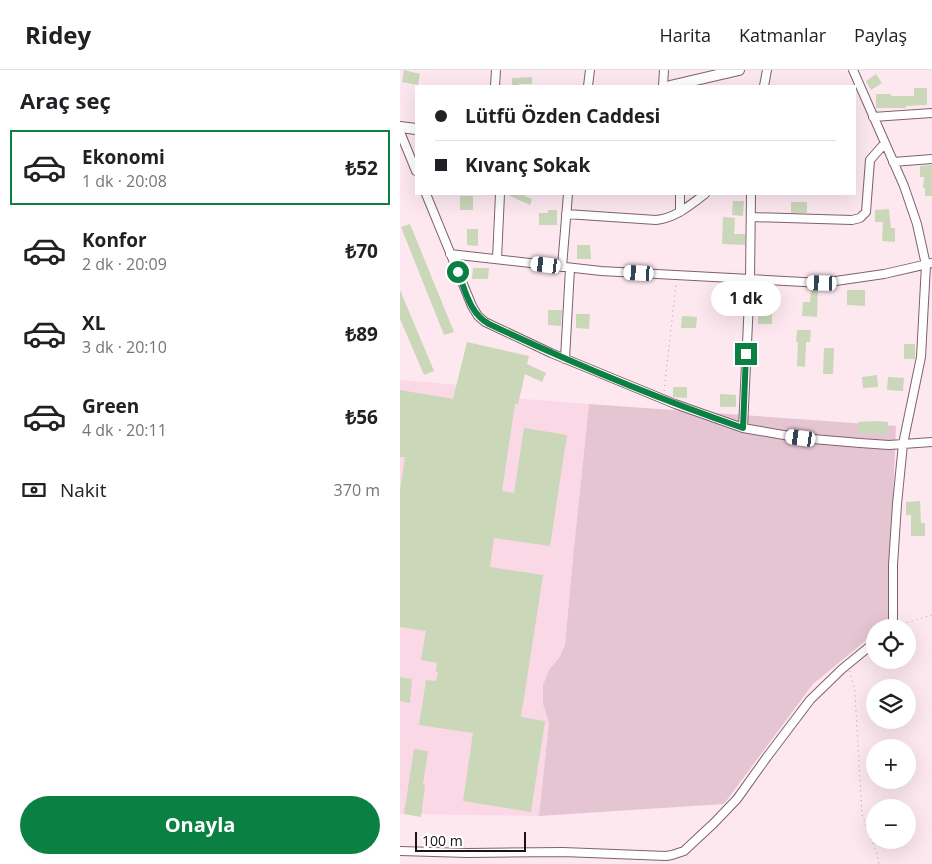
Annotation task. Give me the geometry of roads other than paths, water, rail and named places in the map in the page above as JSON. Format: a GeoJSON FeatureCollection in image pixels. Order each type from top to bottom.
{"type":"FeatureCollection","features":[{"type":"Feature","properties":{"kind":"street"},"geometry":{"type":"LineString","coordinates":[[495,70],[495,85]]}},
{"type":"Feature","properties":{"kind":"street"},"geometry":{"type":"LineString","coordinates":[[588,85],[590,70]]}},
{"type":"Feature","properties":{"kind":"street"},"geometry":{"type":"LineString","coordinates":[[663,85],[664,70]]}},
{"type":"Feature","properties":{"kind":"street"},"geometry":{"type":"LineString","coordinates":[[676,85],[739,70]]}},
{"type":"Feature","properties":{"kind":"street"},"geometry":{"type":"LineString","coordinates":[[764,85],[767,70]]}},
{"type":"Feature","properties":{"kind":"street"},"geometry":{"type":"LineString","coordinates":[[853,70],[904,186],[929,264],[921,357],[903,444],[899,474],[893,565],[893,619]]}},
{"type":"Feature","properties":{"kind":"street"},"geometry":{"type":"LineString","coordinates":[[851,85],[857,81]]}},
{"type":"Feature","properties":{"kind":"street"},"geometry":{"type":"LineString","coordinates":[[873,117],[932,112]]}},
{"type":"Feature","properties":{"kind":"street"},"geometry":{"type":"LineString","coordinates":[[400,127],[415,129]]}},
{"type":"Feature","properties":{"kind":"street"},"geometry":{"type":"LineString","coordinates":[[400,132],[415,169]]}},
{"type":"Feature","properties":{"kind":"street"},"geometry":{"type":"LineString","coordinates":[[751,217],[852,220],[860,218],[866,212],[870,160],[885,143]]}},
{"type":"Feature","properties":{"kind":"street"},"geometry":{"type":"LineString","coordinates":[[893,162],[932,159]]}},
{"type":"Feature","properties":{"kind":"street"},"geometry":{"type":"LineString","coordinates":[[426,195],[474,312],[481,319],[497,328],[565,359],[663,399],[743,428],[831,441],[874,444],[932,442]]}},
{"type":"Feature","properties":{"kind":"street"},"geometry":{"type":"LineString","coordinates":[[497,259],[500,195]]}},
{"type":"Feature","properties":{"kind":"street"},"geometry":{"type":"LineString","coordinates":[[565,359],[566,214],[568,195]]}},
{"type":"Feature","properties":{"kind":"street"},"geometry":{"type":"LineString","coordinates":[[680,195],[680,212]]}},
{"type":"Feature","properties":{"kind":"street"},"geometry":{"type":"LineString","coordinates":[[566,214],[656,220],[668,218],[680,212],[704,195]]}},
{"type":"Feature","properties":{"kind":"street"},"geometry":{"type":"LineString","coordinates":[[743,428],[750,280],[751,195]]}},
{"type":"Feature","properties":{"kind":"street"},"geometry":{"type":"LineString","coordinates":[[450,254],[601,271],[822,283],[884,274],[929,264]]}},
{"type":"Feature","properties":{"kind":"street"},"geometry":{"type":"LineString","coordinates":[[400,851],[468,853],[563,852],[666,856],[678,853],[703,834],[737,799],[766,757],[810,700],[866,649]]}}]}
